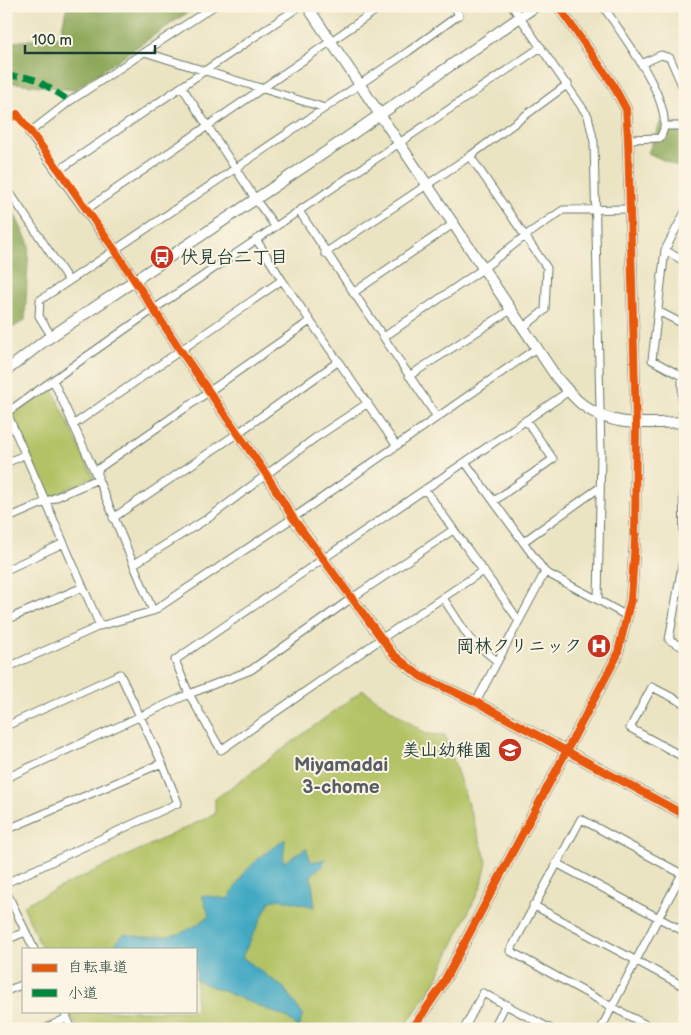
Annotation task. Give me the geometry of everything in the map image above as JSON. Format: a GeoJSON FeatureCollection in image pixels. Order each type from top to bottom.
{"type":"FeatureCollection","features":[{"type":"Feature","properties":{"kind":"street"},"geometry":{"type":"LineString","coordinates":[[30,132],[70,101],[214,6]]}},
{"type":"Feature","properties":{"kind":"street"},"geometry":{"type":"LineString","coordinates":[[59,170],[300,6]]}},
{"type":"Feature","properties":{"kind":"street"},"geometry":{"type":"LineString","coordinates":[[307,6],[538,347],[557,378],[579,402],[601,416],[636,424],[683,422]]}},
{"type":"Feature","properties":{"kind":"street"},"geometry":{"type":"LineString","coordinates":[[87,209],[382,6]]}},
{"type":"Feature","properties":{"kind":"street"},"geometry":{"type":"LineString","coordinates":[[52,337],[38,316],[40,300],[360,85],[459,14],[454,6]]}},
{"type":"Feature","properties":{"kind":"street"},"geometry":{"type":"LineString","coordinates":[[512,6],[568,84],[588,116],[594,142],[601,416],[598,600]]}},
{"type":"Feature","properties":{"kind":"street"},"geometry":{"type":"LineString","coordinates":[[6,370],[380,115],[536,6]]}},
{"type":"Feature","properties":{"kind":"street"},"geometry":{"type":"LineString","coordinates":[[412,1029],[441,987],[617,656],[631,599],[635,542],[636,424],[626,109],[612,83],[558,6]]}},
{"type":"Feature","properties":{"kind":"street"},"geometry":{"type":"LineString","coordinates":[[603,6],[641,64],[658,97],[664,126],[660,138],[628,139]]}},
{"type":"Feature","properties":{"kind":"street"},"geometry":{"type":"LineString","coordinates":[[100,626],[7,413],[256,239],[541,47]]}},
{"type":"Feature","properties":{"kind":"street"},"geometry":{"type":"LineString","coordinates":[[144,52],[324,108]]}},
{"type":"Feature","properties":{"kind":"street"},"geometry":{"type":"LineString","coordinates":[[641,64],[661,55],[670,58],[685,92]]}},
{"type":"Feature","properties":{"kind":"street"},"geometry":{"type":"LineString","coordinates":[[325,252],[470,156],[568,84]]}},
{"type":"Feature","properties":{"kind":"street"},"geometry":{"type":"LineString","coordinates":[[182,88],[236,167],[256,200],[276,226]]}},
{"type":"Feature","properties":{"kind":"street"},"geometry":{"type":"LineString","coordinates":[[6,121],[17,114],[59,170],[266,474],[293,518],[393,654],[420,676],[476,702],[685,815]]}},
{"type":"Feature","properties":{"kind":"street"},"geometry":{"type":"LineString","coordinates":[[664,126],[685,126]]}},
{"type":"Feature","properties":{"kind":"street"},"geometry":{"type":"LineString","coordinates":[[470,156],[547,268],[545,310],[524,327]]}},
{"type":"Feature","properties":{"kind":"street"},"geometry":{"type":"LineString","coordinates":[[6,187],[69,281]]}},
{"type":"Feature","properties":{"kind":"street"},"geometry":{"type":"LineString","coordinates":[[384,337],[484,268],[525,236],[563,210],[629,209]]}},
{"type":"Feature","properties":{"kind":"street"},"geometry":{"type":"LineString","coordinates":[[299,211],[437,417]]}},
{"type":"Feature","properties":{"kind":"street"},"geometry":{"type":"LineString","coordinates":[[685,212],[665,250],[652,360],[683,377],[684,554],[681,590],[669,640],[685,648]]}},
{"type":"Feature","properties":{"kind":"street"},"geometry":{"type":"LineString","coordinates":[[353,293],[453,224]]}},
{"type":"Feature","properties":{"kind":"street"},"geometry":{"type":"LineString","coordinates":[[256,239],[282,280],[396,445]]}},
{"type":"Feature","properties":{"kind":"street"},"geometry":{"type":"LineString","coordinates":[[665,250],[685,262]]}},
{"type":"Feature","properties":{"kind":"street"},"geometry":{"type":"LineString","coordinates":[[73,424],[282,280]]}},
{"type":"Feature","properties":{"kind":"street"},"geometry":{"type":"LineString","coordinates":[[409,376],[512,309]]}},
{"type":"Feature","properties":{"kind":"street"},"geometry":{"type":"LineString","coordinates":[[658,310],[685,326]]}},
{"type":"Feature","properties":{"kind":"street"},"geometry":{"type":"LineString","coordinates":[[98,479],[98,469],[310,321]]}},
{"type":"Feature","properties":{"kind":"street"},"geometry":{"type":"LineString","coordinates":[[6,668],[100,626],[153,610],[293,518],[538,347]]}},
{"type":"Feature","properties":{"kind":"street"},"geometry":{"type":"LineString","coordinates":[[113,518],[238,433],[339,361]]}},
{"type":"Feature","properties":{"kind":"street"},"geometry":{"type":"LineString","coordinates":[[53,380],[98,479],[153,610]]}},
{"type":"Feature","properties":{"kind":"street"},"geometry":{"type":"LineString","coordinates":[[484,570],[381,638],[221,750],[189,694],[175,660],[570,391]]}},
{"type":"Feature","properties":{"kind":"street"},"geometry":{"type":"LineString","coordinates":[[134,564],[210,517],[315,438],[368,403]]}},
{"type":"Feature","properties":{"kind":"street"},"geometry":{"type":"LineString","coordinates":[[494,501],[552,459],[526,420]]}},
{"type":"Feature","properties":{"kind":"street"},"geometry":{"type":"LineString","coordinates":[[6,464],[24,455]]}},
{"type":"Feature","properties":{"kind":"street"},"geometry":{"type":"LineString","coordinates":[[465,462],[545,572],[627,616]]}},
{"type":"Feature","properties":{"kind":"street"},"geometry":{"type":"LineString","coordinates":[[6,519],[98,479]]}},
{"type":"Feature","properties":{"kind":"street"},"geometry":{"type":"LineString","coordinates":[[523,542],[599,488]]}},
{"type":"Feature","properties":{"kind":"street"},"geometry":{"type":"LineString","coordinates":[[425,489],[519,621]]}},
{"type":"Feature","properties":{"kind":"street"},"geometry":{"type":"LineString","coordinates":[[6,778],[189,694],[251,670],[352,598],[453,530]]}},
{"type":"Feature","properties":{"kind":"street"},"geometry":{"type":"LineString","coordinates":[[6,570],[64,543]]}},
{"type":"Feature","properties":{"kind":"street"},"geometry":{"type":"LineString","coordinates":[[476,702],[545,572]]}},
{"type":"Feature","properties":{"kind":"street"},"geometry":{"type":"LineString","coordinates":[[6,620],[83,587]]}},
{"type":"Feature","properties":{"kind":"street"},"geometry":{"type":"LineString","coordinates":[[443,598],[470,639],[497,661]]}},
{"type":"Feature","properties":{"kind":"street"},"geometry":{"type":"LineString","coordinates":[[6,726],[120,674],[162,762],[178,803],[6,883]]}},
{"type":"Feature","properties":{"kind":"street"},"geometry":{"type":"LineString","coordinates":[[685,704],[652,687],[630,728],[685,758]]}},
{"type":"Feature","properties":{"kind":"street"},"geometry":{"type":"LineString","coordinates":[[6,830],[162,762]]}},
{"type":"Feature","properties":{"kind":"street"},"geometry":{"type":"LineString","coordinates":[[602,1029],[612,1007],[635,961],[684,873],[581,819],[510,951],[612,1007],[654,1029]]}},
{"type":"Feature","properties":{"kind":"street"},"geometry":{"type":"LineString","coordinates":[[556,863],[685,932]]}},
{"type":"Feature","properties":{"kind":"street"},"geometry":{"type":"LineString","coordinates":[[6,891],[33,948]]}},
{"type":"Feature","properties":{"kind":"street"},"geometry":{"type":"LineString","coordinates":[[533,906],[685,987]]}},
{"type":"Feature","properties":{"kind":"street"},"geometry":{"type":"LineString","coordinates":[[6,940],[25,932]]}},
{"type":"Feature","properties":{"kind":"street"},"geometry":{"type":"LineString","coordinates":[[6,991],[22,985]]}},
{"type":"Feature","properties":{"kind":"street"},"geometry":{"type":"LineString","coordinates":[[464,1029],[483,993],[551,1029]]}},
{"type":"Feature","properties":{"kind":"street"},"geometry":{"type":"LineString","coordinates":[[494,1029],[506,1004]]}},
{"type":"Feature","properties":{"kind":"street"},"geometry":{"type":"LineString","coordinates":[[44,1029],[65,1014],[72,1029]]}},
{"type":"Feature","properties":{"kind":"green space"},"geometry":{"type":"Polygon","coordinates":[[[67,6],[197,6],[74,90],[6,82],[6,43],[60,36],[67,6]]]}},
{"type":"Feature","properties":{"kind":"green space"},"geometry":{"type":"Polygon","coordinates":[[[661,121],[685,126],[685,170],[648,153],[661,121]]]}},
{"type":"Feature","properties":{"kind":"green space"},"geometry":{"type":"Polygon","coordinates":[[[6,209],[14,213],[29,244],[25,320],[6,332],[6,209]]]}},
{"type":"Feature","properties":{"kind":"green space"},"geometry":{"type":"Polygon","coordinates":[[[52,388],[94,478],[48,498],[13,415],[52,388]]]}},
{"type":"Feature","properties":{"kind":"green space"},"geometry":{"type":"Polygon","coordinates":[[[363,690],[426,734],[445,735],[487,862],[482,884],[434,984],[403,1029],[78,1029],[70,1012],[198,1012],[198,948],[42,948],[23,905],[215,814],[215,799],[363,690]]]}},
{"type":"Feature","properties":{"kind":"water"},"geometry":{"type":"Polygon","coordinates":[[[285,839],[283,863],[306,848],[311,862],[326,859],[322,866],[311,875],[315,907],[281,899],[270,901],[242,957],[284,988],[303,1015],[298,1028],[288,1018],[198,981],[198,948],[115,948],[114,945],[124,934],[148,937],[174,935],[197,925],[209,916],[202,895],[228,899],[245,872],[259,858],[285,839]]]}},
{"type":"Feature","properties":{"kind":"marked path"},"geometry":{"type":"LineString","coordinates":[[6,76],[27,77],[37,80],[70,101]]}},
{"type":"Feature","properties":{"kind":"cycle path"},"geometry":{"type":"LineString","coordinates":[[412,1029],[441,987],[617,656],[631,599],[635,541],[636,424],[626,109],[612,83],[558,6]]}},
{"type":"Feature","properties":{"kind":"cycle path"},"geometry":{"type":"LineString","coordinates":[[6,121],[17,114],[59,170],[266,474],[293,518],[393,654],[420,676],[476,702],[685,815]]}},
{"type":"Feature","properties":{"kind":"place","name":"伏見台二丁目"},"geometry":{"type":"Point","coordinates":[162,257]}},
{"type":"Feature","properties":{"kind":"place","name":"岡林クリニック"},"geometry":{"type":"Point","coordinates":[599,646]}},
{"type":"Feature","properties":{"kind":"place","name":"美山幼稚園"},"geometry":{"type":"Point","coordinates":[510,750]}},
{"type":"Feature","properties":{"kind":"district","name":"Miyamadai 3-chome"},"geometry":{"type":"Point","coordinates":[341,776]}}]}
